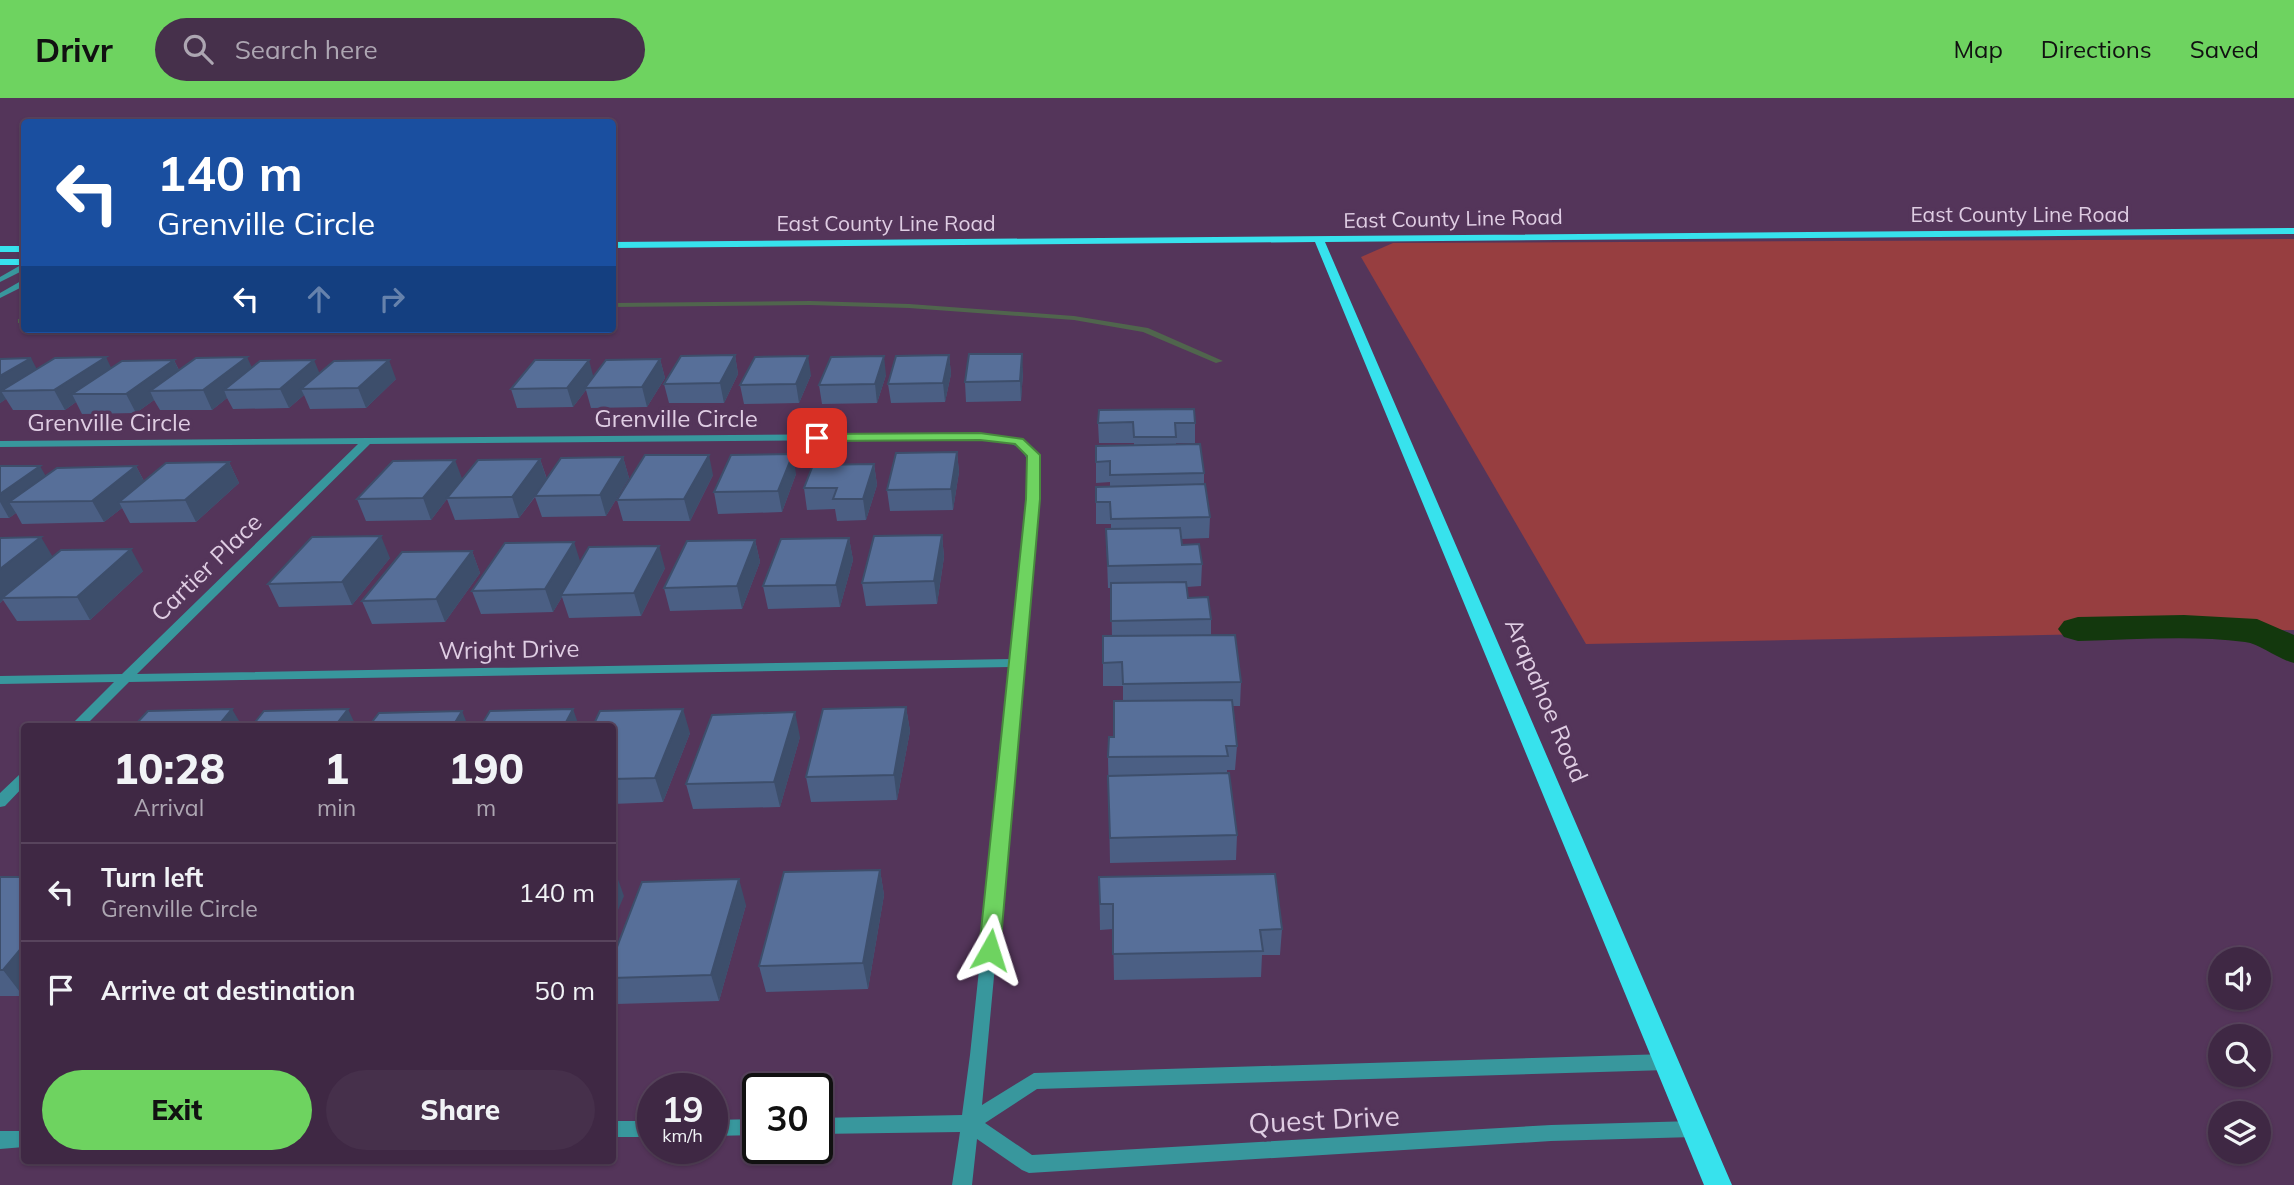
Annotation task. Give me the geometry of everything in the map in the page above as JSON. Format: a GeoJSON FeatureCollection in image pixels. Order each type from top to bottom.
{"type":"FeatureCollection","features":[{"type":"Feature","properties":{"kind":"main road","name":"East County Line Road"},"geometry":{"type":"LineString","coordinates":[[616,245],[1319,240],[1528,235],[2294,231]]}},
{"type":"Feature","properties":{"kind":"main road","name":"Arapahoe Road"},"geometry":{"type":"LineString","coordinates":[[1319,240],[1718,1185]]}},
{"type":"Feature","properties":{"kind":"main road"},"geometry":{"type":"LineString","coordinates":[[0,249],[21,249]]}},
{"type":"Feature","properties":{"kind":"main road"},"geometry":{"type":"LineString","coordinates":[[0,262],[21,265]]}},
{"type":"Feature","properties":{"kind":"street"},"geometry":{"type":"LineString","coordinates":[[0,280],[21,267]]}},
{"type":"Feature","properties":{"kind":"street"},"geometry":{"type":"LineString","coordinates":[[0,296],[21,285]]}},
{"type":"Feature","properties":{"kind":"street","name":"Grenville Circle"},"geometry":{"type":"LineString","coordinates":[[0,444],[980,436],[1018,441],[1033,455],[1035,472],[1019,663],[962,1185]]}},
{"type":"Feature","properties":{"kind":"street","name":"Cartier Place"},"geometry":{"type":"LineString","coordinates":[[80,723],[367,441]]}},
{"type":"Feature","properties":{"kind":"street","name":"Wright Drive"},"geometry":{"type":"LineString","coordinates":[[0,680],[1019,663]]}},
{"type":"Feature","properties":{"kind":"street"},"geometry":{"type":"LineString","coordinates":[[0,802],[21,781]]}},
{"type":"Feature","properties":{"kind":"street","name":"Quest Drive"},"geometry":{"type":"LineString","coordinates":[[1667,1062],[1034,1081],[970,1123],[1029,1164],[1551,1133],[1695,1129]]}},
{"type":"Feature","properties":{"kind":"street"},"geometry":{"type":"LineString","coordinates":[[833,1126],[970,1123]]}},
{"type":"Feature","properties":{"kind":"street"},"geometry":{"type":"LineString","coordinates":[[616,1129],[637,1129]]}},
{"type":"Feature","properties":{"kind":"street"},"geometry":{"type":"LineString","coordinates":[[0,1140],[21,1139]]}},
{"type":"Feature","properties":{"kind":"shaded area"},"geometry":{"type":"Polygon","coordinates":[[[2294,239],[2294,630],[1586,644],[1361,257],[1393,243],[2294,239]]]}},
{"type":"Feature","properties":{"kind":"building"},"geometry":{"type":"Polygon","coordinates":[[[969,354],[1022,354],[1020,381],[965,382],[969,354]]]}},
{"type":"Feature","properties":{"kind":"building"},"geometry":{"type":"Polygon","coordinates":[[[735,355],[720,383],[664,384],[681,356],[735,355]]]}},
{"type":"Feature","properties":{"kind":"building"},"geometry":{"type":"Polygon","coordinates":[[[949,355],[943,383],[888,384],[896,356],[949,355]]]}},
{"type":"Feature","properties":{"kind":"building"},"geometry":{"type":"Polygon","coordinates":[[[808,356],[796,384],[740,385],[755,357],[808,356]]]}},
{"type":"Feature","properties":{"kind":"building"},"geometry":{"type":"Polygon","coordinates":[[[884,356],[875,384],[819,385],[831,357],[884,356]]]}},
{"type":"Feature","properties":{"kind":"building"},"geometry":{"type":"Polygon","coordinates":[[[106,357],[54,390],[1,391],[55,358],[106,357]]]}},
{"type":"Feature","properties":{"kind":"building"},"geometry":{"type":"Polygon","coordinates":[[[247,357],[203,390],[150,391],[196,358],[247,357]]]}},
{"type":"Feature","properties":{"kind":"building"},"geometry":{"type":"Polygon","coordinates":[[[31,358],[0,376],[0,359],[31,358]]]}},
{"type":"Feature","properties":{"kind":"building"},"geometry":{"type":"Polygon","coordinates":[[[660,359],[642,387],[585,388],[606,360],[660,359]]]}},
{"type":"Feature","properties":{"kind":"building"},"geometry":{"type":"Polygon","coordinates":[[[174,360],[126,394],[72,394],[122,361],[174,360]]]}},
{"type":"Feature","properties":{"kind":"building"},"geometry":{"type":"Polygon","coordinates":[[[314,360],[280,389],[224,390],[260,361],[314,360]]]}},
{"type":"Feature","properties":{"kind":"building"},"geometry":{"type":"Polygon","coordinates":[[[389,360],[358,388],[301,389],[334,361],[389,360]]]}},
{"type":"Feature","properties":{"kind":"building"},"geometry":{"type":"Polygon","coordinates":[[[535,360],[589,360],[567,388],[511,389],[535,360]]]}},
{"type":"Feature","properties":{"kind":"building"},"geometry":{"type":"Polygon","coordinates":[[[1194,409],[1195,423],[1175,423],[1176,437],[1134,437],[1133,422],[1098,423],[1099,410],[1194,409]]]}},
{"type":"Feature","properties":{"kind":"building"},"geometry":{"type":"Polygon","coordinates":[[[1200,444],[1204,473],[1110,475],[1110,461],[1096,462],[1096,446],[1200,444]]]}},
{"type":"Feature","properties":{"kind":"building"},"geometry":{"type":"Polygon","coordinates":[[[957,452],[951,489],[887,490],[896,453],[957,452]]]}},
{"type":"Feature","properties":{"kind":"building"},"geometry":{"type":"Polygon","coordinates":[[[793,454],[778,491],[714,492],[731,455],[793,454]]]}},
{"type":"Feature","properties":{"kind":"building"},"geometry":{"type":"Polygon","coordinates":[[[645,455],[709,455],[684,499],[617,500],[645,455]]]}},
{"type":"Feature","properties":{"kind":"building"},"geometry":{"type":"Polygon","coordinates":[[[623,457],[600,495],[535,496],[561,458],[623,457]]]}},
{"type":"Feature","properties":{"kind":"building"},"geometry":{"type":"Polygon","coordinates":[[[540,459],[512,497],[447,498],[478,460],[540,459]]]}},
{"type":"Feature","properties":{"kind":"building"},"geometry":{"type":"Polygon","coordinates":[[[455,460],[423,498],[357,499],[393,461],[455,460]]]}},
{"type":"Feature","properties":{"kind":"building"},"geometry":{"type":"Polygon","coordinates":[[[229,462],[185,500],[119,502],[166,463],[229,462]]]}},
{"type":"Feature","properties":{"kind":"building"},"geometry":{"type":"Polygon","coordinates":[[[874,464],[863,499],[833,499],[837,488],[804,488],[813,465],[874,464]]]}},
{"type":"Feature","properties":{"kind":"building"},"geometry":{"type":"Polygon","coordinates":[[[0,466],[40,466],[0,494],[0,466]]]}},
{"type":"Feature","properties":{"kind":"building"},"geometry":{"type":"Polygon","coordinates":[[[136,466],[92,501],[9,502],[57,468],[136,466]]]}},
{"type":"Feature","properties":{"kind":"building"},"geometry":{"type":"Polygon","coordinates":[[[1205,484],[1210,517],[1111,519],[1110,502],[1096,502],[1096,487],[1205,484]]]}},
{"type":"Feature","properties":{"kind":"building"},"geometry":{"type":"Polygon","coordinates":[[[1180,528],[1182,545],[1199,544],[1202,564],[1108,566],[1106,529],[1180,528]]]}},
{"type":"Feature","properties":{"kind":"building"},"geometry":{"type":"Polygon","coordinates":[[[942,535],[934,581],[862,583],[874,536],[942,535]]]}},
{"type":"Feature","properties":{"kind":"building"},"geometry":{"type":"Polygon","coordinates":[[[381,536],[342,582],[268,584],[312,537],[381,536]]]}},
{"type":"Feature","properties":{"kind":"building"},"geometry":{"type":"Polygon","coordinates":[[[41,537],[0,569],[0,538],[41,537]]]}},
{"type":"Feature","properties":{"kind":"building"},"geometry":{"type":"Polygon","coordinates":[[[849,538],[836,585],[763,586],[781,539],[849,538]]]}},
{"type":"Feature","properties":{"kind":"building"},"geometry":{"type":"Polygon","coordinates":[[[755,540],[737,586],[664,588],[687,541],[755,540]]]}},
{"type":"Feature","properties":{"kind":"building"},"geometry":{"type":"Polygon","coordinates":[[[574,542],[545,589],[472,591],[505,543],[574,542]]]}},
{"type":"Feature","properties":{"kind":"building"},"geometry":{"type":"Polygon","coordinates":[[[659,546],[634,593],[561,595],[589,547],[659,546]]]}},
{"type":"Feature","properties":{"kind":"building"},"geometry":{"type":"Polygon","coordinates":[[[131,549],[77,597],[2,598],[61,550],[131,549]]]}},
{"type":"Feature","properties":{"kind":"building"},"geometry":{"type":"Polygon","coordinates":[[[472,551],[436,599],[362,601],[402,552],[472,551]]]}},
{"type":"Feature","properties":{"kind":"building"},"geometry":{"type":"Polygon","coordinates":[[[1186,582],[1188,598],[1208,597],[1211,619],[1111,621],[1111,583],[1186,582]]]}},
{"type":"Feature","properties":{"kind":"building"},"geometry":{"type":"Polygon","coordinates":[[[1235,635],[1241,682],[1123,684],[1122,662],[1103,663],[1103,636],[1235,635]]]}},
{"type":"Feature","properties":{"kind":"building"},"geometry":{"type":"Polygon","coordinates":[[[1232,700],[1237,746],[1226,746],[1228,756],[1108,757],[1109,737],[1114,737],[1114,701],[1232,700]]]}},
{"type":"Feature","properties":{"kind":"building"},"geometry":{"type":"Polygon","coordinates":[[[906,707],[894,775],[806,777],[823,709],[906,707]]]}},
{"type":"Feature","properties":{"kind":"building"},"geometry":{"type":"Polygon","coordinates":[[[232,709],[220,723],[137,723],[148,711],[232,709]]]}},
{"type":"Feature","properties":{"kind":"building"},"geometry":{"type":"Polygon","coordinates":[[[348,709],[337,723],[254,723],[264,711],[348,709]]]}},
{"type":"Feature","properties":{"kind":"building"},"geometry":{"type":"Polygon","coordinates":[[[573,709],[566,723],[483,723],[490,711],[573,709]]]}},
{"type":"Feature","properties":{"kind":"building"},"geometry":{"type":"Polygon","coordinates":[[[683,709],[655,778],[616,779],[616,723],[594,723],[600,711],[683,709]]]}},
{"type":"Feature","properties":{"kind":"building"},"geometry":{"type":"Polygon","coordinates":[[[462,711],[455,723],[371,723],[379,713],[462,711]]]}},
{"type":"Feature","properties":{"kind":"building"},"geometry":{"type":"Polygon","coordinates":[[[795,712],[774,782],[686,784],[712,715],[795,712]]]}},
{"type":"Feature","properties":{"kind":"building"},"geometry":{"type":"Polygon","coordinates":[[[1229,773],[1237,835],[1110,838],[1108,776],[1229,773]]]}},
{"type":"Feature","properties":{"kind":"building"},"geometry":{"type":"Polygon","coordinates":[[[880,870],[863,963],[759,966],[784,872],[880,870]]]}},
{"type":"Feature","properties":{"kind":"building"},"geometry":{"type":"Polygon","coordinates":[[[1275,874],[1282,929],[1260,930],[1263,951],[1113,954],[1113,904],[1100,904],[1099,877],[1275,874]]]}},
{"type":"Feature","properties":{"kind":"building"},"geometry":{"type":"Polygon","coordinates":[[[0,877],[21,877],[21,949],[3,970],[0,970],[0,877]]]}},
{"type":"Feature","properties":{"kind":"building"},"geometry":{"type":"Polygon","coordinates":[[[739,879],[711,975],[616,978],[616,950],[642,882],[739,879]]]}},
{"type":"Feature","properties":{"kind":"waterway"},"geometry":{"type":"LineString","coordinates":[[616,305],[810,303],[909,306],[1074,318],[1145,330],[1219,361]]}},
{"type":"Feature","properties":{"kind":"waterway"},"geometry":{"type":"LineString","coordinates":[[2078,629],[2184,627],[2257,631],[2294,651]]}},
{"type":"Feature","properties":{"kind":"route"},"geometry":{"type":"LineString","coordinates":[[817,438],[980,436],[1018,441],[1033,455],[1035,472],[1019,663],[990,950]]}}]}
